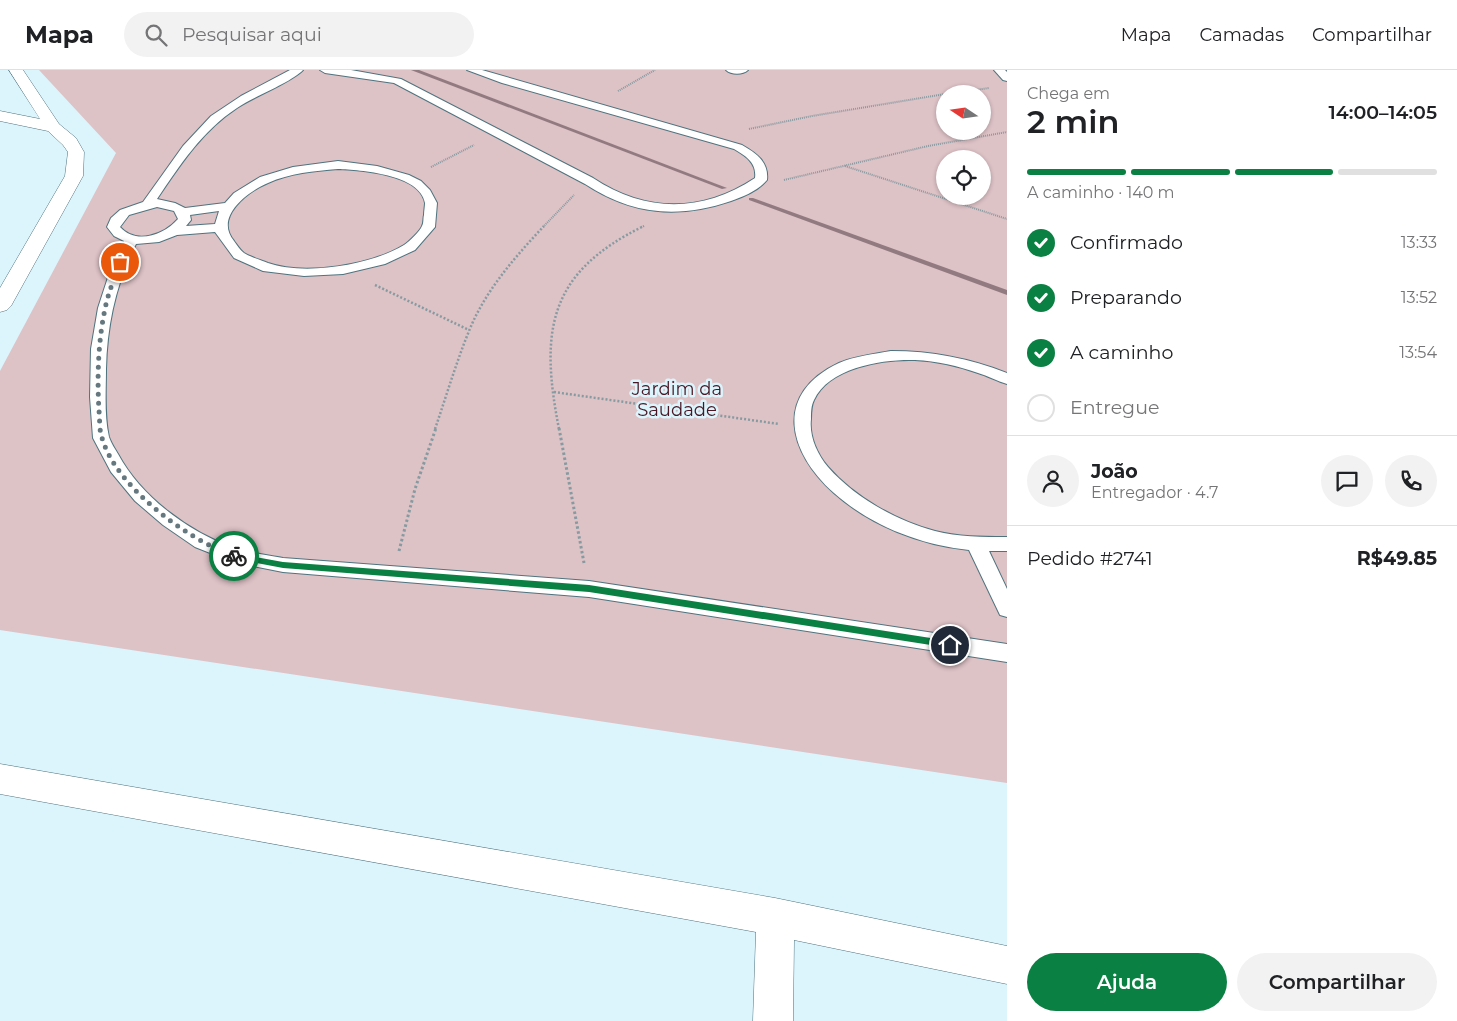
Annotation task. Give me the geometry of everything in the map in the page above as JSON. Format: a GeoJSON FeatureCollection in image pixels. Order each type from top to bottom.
{"type":"FeatureCollection","features":[{"type":"Feature","properties":{"kind":"street"},"geometry":{"type":"LineString","coordinates":[[0,306],[74,176],[76,152],[70,142],[53,127],[16,70]]}},
{"type":"Feature","properties":{"kind":"street"},"geometry":{"type":"LineString","coordinates":[[0,116],[53,127]]}},
{"type":"Feature","properties":{"kind":"street"},"geometry":{"type":"LineString","coordinates":[[0,779],[775,917],[1007,965]]}},
{"type":"Feature","properties":{"kind":"street"},"geometry":{"type":"LineString","coordinates":[[774,1021],[775,917]]}},
{"type":"Feature","properties":{"kind":"lane"},"geometry":{"type":"LineString","coordinates":[[147,205],[182,153],[216,118],[240,101],[298,70]]}},
{"type":"Feature","properties":{"kind":"lane"},"geometry":{"type":"LineString","coordinates":[[325,70],[376,76],[397,81],[589,181],[608,193],[627,201],[663,208],[687,207],[727,198],[762,180],[763,172],[755,158],[738,147],[472,70]]}},
{"type":"Feature","properties":{"kind":"lane"},"geometry":{"type":"LineString","coordinates":[[731,70],[743,70]]}},
{"type":"Feature","properties":{"kind":"lane"},"geometry":{"type":"LineString","coordinates":[[999,70],[1007,78]]}},
{"type":"Feature","properties":{"kind":"lane"},"geometry":{"type":"LineString","coordinates":[[338,165],[388,171],[408,179],[422,189],[431,201],[433,214],[428,228],[416,242],[398,254],[373,264],[345,270],[314,273],[258,264],[238,254],[225,242],[220,228],[223,213],[235,198],[254,184],[280,174],[308,168],[338,165]]}},
{"type":"Feature","properties":{"kind":"lane"},"geometry":{"type":"LineString","coordinates":[[174,231],[185,220],[183,212],[177,207],[168,204],[147,205],[126,212],[114,222],[113,228],[122,237],[154,239],[174,231],[220,228]]}},
{"type":"Feature","properties":{"kind":"lane"},"geometry":{"type":"LineString","coordinates":[[183,212],[229,206]]}},
{"type":"Feature","properties":{"kind":"lane"},"geometry":{"type":"LineString","coordinates":[[132,239],[120,262],[105,308],[99,349],[98,397],[102,438],[117,468],[141,497],[169,520],[202,542],[233,555],[283,565],[393,575],[589,588],[1007,653]]}},
{"type":"Feature","properties":{"kind":"lane"},"geometry":{"type":"LineString","coordinates":[[1007,379],[969,365],[933,358],[897,356],[864,360],[837,369],[817,384],[804,404],[802,427],[809,452],[823,471],[855,502],[891,522],[924,534],[976,544],[1007,544]]}},
{"type":"Feature","properties":{"kind":"lane"},"geometry":{"type":"LineString","coordinates":[[976,544],[1007,610]]}},
{"type":"Feature","properties":{"kind":"path"},"geometry":{"type":"LineString","coordinates":[[591,106],[655,70]]}},
{"type":"Feature","properties":{"kind":"path"},"geometry":{"type":"LineString","coordinates":[[991,88],[997,87]]}},
{"type":"Feature","properties":{"kind":"path"},"geometry":{"type":"LineString","coordinates":[[706,138],[812,116],[936,95]]}},
{"type":"Feature","properties":{"kind":"path"},"geometry":{"type":"LineString","coordinates":[[756,184],[773,183],[928,146],[1007,132]]}},
{"type":"Feature","properties":{"kind":"path"},"geometry":{"type":"LineString","coordinates":[[408,179],[497,134]]}},
{"type":"Feature","properties":{"kind":"path"},"geometry":{"type":"LineString","coordinates":[[844,165],[1007,219]]}},
{"type":"Feature","properties":{"kind":"path"},"geometry":{"type":"LineString","coordinates":[[393,575],[416,489],[469,330],[486,298],[512,260],[589,181]]}},
{"type":"Feature","properties":{"kind":"path"},"geometry":{"type":"LineString","coordinates":[[589,588],[554,392],[550,358],[553,325],[560,301],[572,281],[595,258],[619,240],[646,225],[681,214],[688,210],[687,207]]}},
{"type":"Feature","properties":{"kind":"path"},"geometry":{"type":"LineString","coordinates":[[345,270],[469,330]]}},
{"type":"Feature","properties":{"kind":"path"},"geometry":{"type":"LineString","coordinates":[[554,392],[802,427]]}},
{"type":"Feature","properties":{"kind":"green space","name":"Jardim da Saudade"},"geometry":{"type":"Polygon","coordinates":[[[39,70],[1007,70],[1007,783],[0,630],[0,371],[116,153],[39,70]]]}},
{"type":"Feature","properties":{"kind":"waterway"},"geometry":{"type":"LineString","coordinates":[[414,70],[724,188]]}},
{"type":"Feature","properties":{"kind":"waterway"},"geometry":{"type":"LineString","coordinates":[[751,199],[1007,293]]}},
{"type":"Feature","properties":{"kind":"way so far"},"geometry":{"type":"LineString","coordinates":[[120,262],[105,308],[99,349],[98,397],[102,438],[117,468],[141,497],[169,520],[202,542],[234,556]]}},
{"type":"Feature","properties":{"kind":"route"},"geometry":{"type":"LineString","coordinates":[[234,556],[283,565],[393,575],[589,588],[950,645]]}}]}
